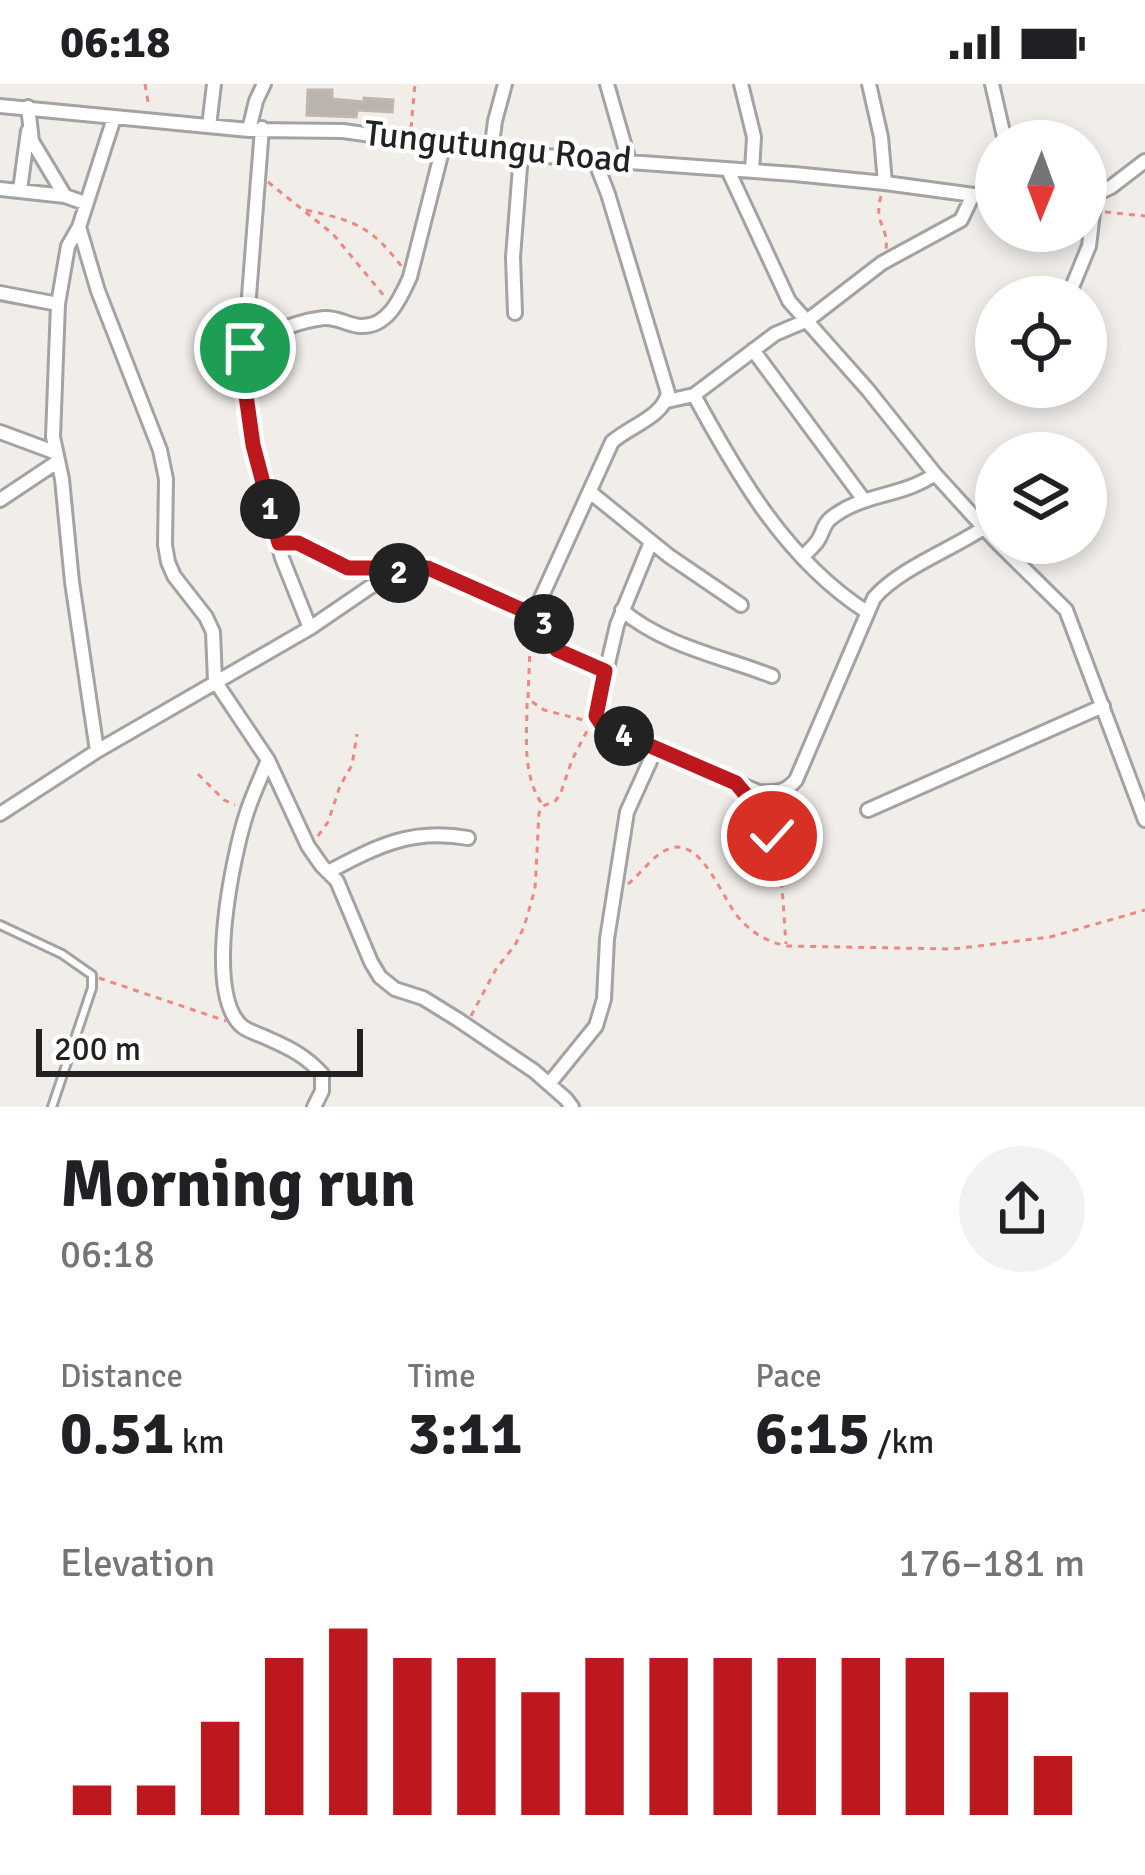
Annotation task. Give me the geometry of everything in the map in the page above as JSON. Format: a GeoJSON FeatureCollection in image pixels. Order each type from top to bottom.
{"type":"FeatureCollection","features":[{"type":"Feature","properties":{"kind":"street"},"geometry":{"type":"LineString","coordinates":[[209,126],[214,84]]}},
{"type":"Feature","properties":{"kind":"street"},"geometry":{"type":"LineString","coordinates":[[264,84],[256,101],[259,172],[245,348],[246,395],[253,445],[279,543],[310,628]]}},
{"type":"Feature","properties":{"kind":"street"},"geometry":{"type":"LineString","coordinates":[[491,152],[505,84]]}},
{"type":"Feature","properties":{"kind":"street"},"geometry":{"type":"LineString","coordinates":[[607,84],[629,161]]}},
{"type":"Feature","properties":{"kind":"street"},"geometry":{"type":"LineString","coordinates":[[741,84],[754,137],[752,171]]}},
{"type":"Feature","properties":{"kind":"street"},"geometry":{"type":"LineString","coordinates":[[868,84],[881,136],[885,183]]}},
{"type":"Feature","properties":{"kind":"street"},"geometry":{"type":"LineString","coordinates":[[992,84],[1000,120]]}},
{"type":"Feature","properties":{"kind":"street","name":"Tungutungu Road"},"geometry":{"type":"LineString","coordinates":[[0,106],[209,126],[343,131],[491,152],[752,171],[973,195]]}},
{"type":"Feature","properties":{"kind":"street"},"geometry":{"type":"LineString","coordinates":[[28,107],[32,142],[65,196]]}},
{"type":"Feature","properties":{"kind":"street"},"geometry":{"type":"LineString","coordinates":[[97,751],[56,457],[58,304],[68,246],[79,227],[114,118]]}},
{"type":"Feature","properties":{"kind":"street"},"geometry":{"type":"LineString","coordinates":[[20,190],[29,126]]}},
{"type":"Feature","properties":{"kind":"street"},"geometry":{"type":"LineString","coordinates":[[245,348],[277,332],[329,317],[358,326],[386,317],[410,277],[443,147]]}},
{"type":"Feature","properties":{"kind":"street"},"geometry":{"type":"LineString","coordinates":[[514,313],[521,154]]}},
{"type":"Feature","properties":{"kind":"street"},"geometry":{"type":"LineString","coordinates":[[0,814],[392,575],[428,568],[532,615],[612,442],[668,401],[594,158]]}},
{"type":"Feature","properties":{"kind":"street"},"geometry":{"type":"LineString","coordinates":[[1107,190],[1145,161]]}},
{"type":"Feature","properties":{"kind":"street"},"geometry":{"type":"LineString","coordinates":[[728,170],[789,302],[975,516]]}},
{"type":"Feature","properties":{"kind":"street"},"geometry":{"type":"LineString","coordinates":[[0,190],[65,196],[85,203]]}},
{"type":"Feature","properties":{"kind":"street"},"geometry":{"type":"LineString","coordinates":[[668,401],[694,395],[776,334],[808,320],[883,263],[961,220],[973,195]]}},
{"type":"Feature","properties":{"kind":"street"},"geometry":{"type":"LineString","coordinates":[[79,227],[98,291],[160,450],[166,479],[168,562],[213,632],[214,681],[268,760],[308,846],[338,881],[380,977],[466,1025],[572,1107]]}},
{"type":"Feature","properties":{"kind":"street"},"geometry":{"type":"LineString","coordinates":[[0,293],[58,304]]}},
{"type":"Feature","properties":{"kind":"street"},"geometry":{"type":"LineString","coordinates":[[753,350],[864,500]]}},
{"type":"Feature","properties":{"kind":"street"},"geometry":{"type":"LineString","coordinates":[[694,395],[778,531],[839,594],[867,613]]}},
{"type":"Feature","properties":{"kind":"street"},"geometry":{"type":"LineString","coordinates":[[0,432],[56,457]]}},
{"type":"Feature","properties":{"kind":"street"},"geometry":{"type":"LineString","coordinates":[[0,500],[56,457]]}},
{"type":"Feature","properties":{"kind":"street"},"geometry":{"type":"LineString","coordinates":[[802,557],[817,543],[829,520],[864,500],[909,490],[935,474]]}},
{"type":"Feature","properties":{"kind":"street"},"geometry":{"type":"LineString","coordinates":[[590,492],[741,605]]}},
{"type":"Feature","properties":{"kind":"street"},"geometry":{"type":"LineString","coordinates":[[651,542],[622,610],[596,716],[618,734],[759,792],[774,793],[788,790],[796,780],[867,613],[883,588],[975,533]]}},
{"type":"Feature","properties":{"kind":"street"},"geometry":{"type":"LineString","coordinates":[[279,543],[298,543],[348,568],[375,568],[392,575]]}},
{"type":"Feature","properties":{"kind":"street"},"geometry":{"type":"LineString","coordinates":[[1019,564],[1066,610],[1145,820]]}},
{"type":"Feature","properties":{"kind":"street"},"geometry":{"type":"LineString","coordinates":[[622,610],[667,637],[772,676]]}},
{"type":"Feature","properties":{"kind":"street"},"geometry":{"type":"LineString","coordinates":[[868,810],[1103,706]]}},
{"type":"Feature","properties":{"kind":"street"},"geometry":{"type":"LineString","coordinates":[[548,1084],[596,1026],[604,999],[612,898],[627,812],[656,748]]}},
{"type":"Feature","properties":{"kind":"street"},"geometry":{"type":"LineString","coordinates":[[268,760],[237,851],[223,968],[229,1010],[243,1027],[288,1047],[322,1074],[322,1090],[314,1107]]}},
{"type":"Feature","properties":{"kind":"street"},"geometry":{"type":"LineString","coordinates":[[328,872],[395,840],[443,834],[468,838]]}},
{"type":"Feature","properties":{"kind":"lane"},"geometry":{"type":"LineString","coordinates":[[0,925],[62,954],[92,975],[92,988],[52,1107]]}},
{"type":"Feature","properties":{"kind":"path"},"geometry":{"type":"LineString","coordinates":[[146,84],[152,121]]}},
{"type":"Feature","properties":{"kind":"path"},"geometry":{"type":"LineString","coordinates":[[409,142],[415,84]]}},
{"type":"Feature","properties":{"kind":"path"},"geometry":{"type":"LineString","coordinates":[[259,172],[276,191],[333,234],[394,308]]}},
{"type":"Feature","properties":{"kind":"path"},"geometry":{"type":"LineString","coordinates":[[883,263],[887,241],[877,212],[885,183]]}},
{"type":"Feature","properties":{"kind":"path"},"geometry":{"type":"LineString","coordinates":[[1107,206],[1145,216]]}},
{"type":"Feature","properties":{"kind":"path"},"geometry":{"type":"LineString","coordinates":[[304,210],[345,219],[379,237],[410,277]]}},
{"type":"Feature","properties":{"kind":"path"},"geometry":{"type":"LineString","coordinates":[[532,615],[547,626],[557,650],[605,671]]}},
{"type":"Feature","properties":{"kind":"path"},"geometry":{"type":"LineString","coordinates":[[532,615],[526,759],[534,792],[543,806]]}},
{"type":"Feature","properties":{"kind":"path"},"geometry":{"type":"LineString","coordinates":[[466,1025],[524,927],[535,889],[539,813],[560,795],[592,722],[544,710],[527,699]]}},
{"type":"Feature","properties":{"kind":"path"},"geometry":{"type":"LineString","coordinates":[[308,846],[328,822],[352,765],[357,734]]}},
{"type":"Feature","properties":{"kind":"path"},"geometry":{"type":"LineString","coordinates":[[198,774],[224,800],[248,811]]}},
{"type":"Feature","properties":{"kind":"path"},"geometry":{"type":"LineString","coordinates":[[736,783],[772,836],[787,946]]}},
{"type":"Feature","properties":{"kind":"path"},"geometry":{"type":"LineString","coordinates":[[612,898],[656,856],[673,847],[696,854],[736,916],[754,933],[787,946],[971,947],[1050,937],[1145,910]]}},
{"type":"Feature","properties":{"kind":"path"},"geometry":{"type":"LineString","coordinates":[[92,975],[243,1027]]}},
{"type":"Feature","properties":{"kind":"building"},"geometry":{"type":"Polygon","coordinates":[[[308,90],[332,90],[332,99],[393,100],[392,112],[357,110],[356,117],[307,115],[308,90]]]}},
{"type":"Feature","properties":{"kind":"route"},"geometry":{"type":"LineString","coordinates":[[245,348],[253,445],[279,543],[298,543],[348,568],[375,568],[392,575],[413,568],[441,571],[532,611],[532,618],[547,626],[557,650],[605,671],[596,716],[602,725],[736,783],[772,836]]}}]}
